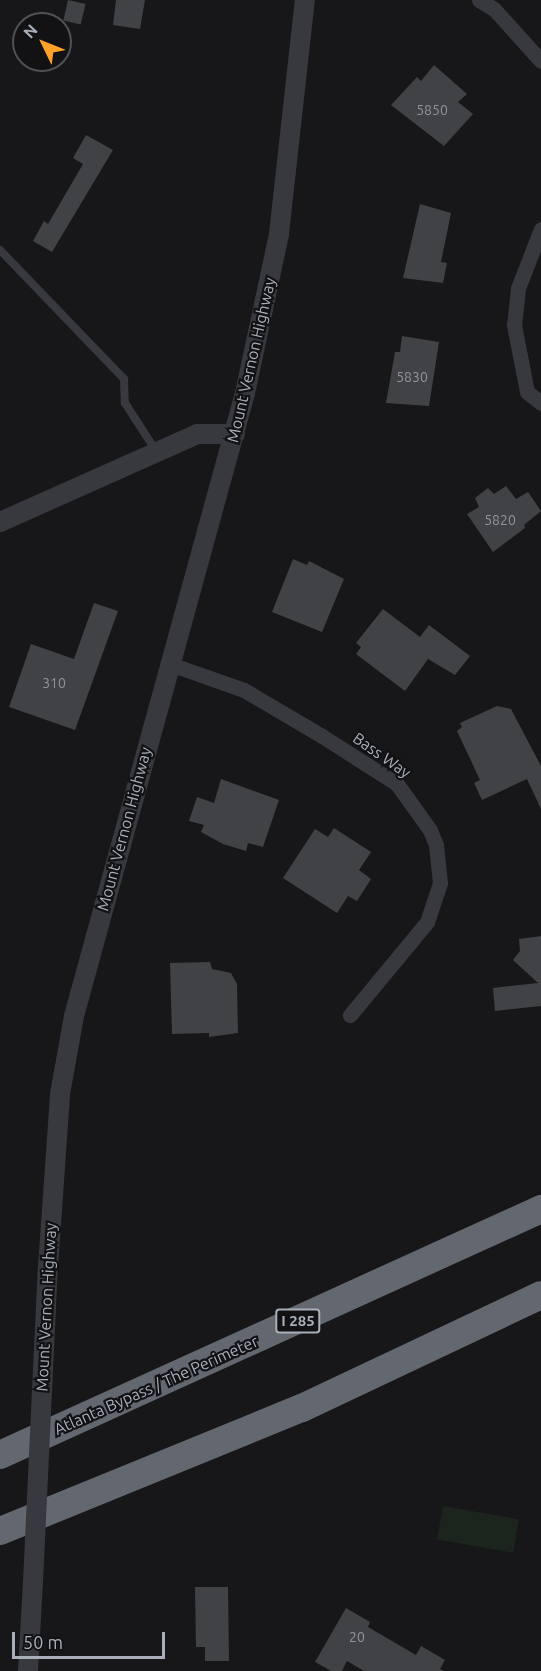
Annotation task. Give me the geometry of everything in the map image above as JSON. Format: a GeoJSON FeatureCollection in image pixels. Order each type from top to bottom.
{"type":"FeatureCollection","features":[{"type":"Feature","properties":{"kind":"highway","name":"Atlanta Bypass / The Perimeter"},"geometry":{"type":"LineString","coordinates":[[0,1455],[541,1209]]}},
{"type":"Feature","properties":{"kind":"highway"},"geometry":{"type":"LineString","coordinates":[[0,1531],[302,1408],[541,1295]]}},
{"type":"Feature","properties":{"kind":"street","name":"Mount Vernon Highway"},"geometry":{"type":"LineString","coordinates":[[28,1671],[48,1267],[60,1094],[74,1016],[235,434],[279,234],[305,0]]}},
{"type":"Feature","properties":{"kind":"street"},"geometry":{"type":"LineString","coordinates":[[479,0],[494,9],[541,61]]}},
{"type":"Feature","properties":{"kind":"street"},"geometry":{"type":"LineString","coordinates":[[541,229],[518,288],[514,325],[527,392],[541,403]]}},
{"type":"Feature","properties":{"kind":"street"},"geometry":{"type":"LineString","coordinates":[[0,522],[198,434],[235,434]]}},
{"type":"Feature","properties":{"kind":"street","name":"Bass Way"},"geometry":{"type":"LineString","coordinates":[[170,664],[244,690],[322,736],[397,784],[430,830],[436,845],[440,883],[427,922],[350,1015]]}},
{"type":"Feature","properties":{"kind":"lane"},"geometry":{"type":"LineString","coordinates":[[0,250],[124,379],[125,403],[157,453]]}},
{"type":"Feature","properties":{"kind":"shaded area"},"geometry":{"type":"Polygon","coordinates":[[[443,1506],[519,1519],[513,1553],[437,1539],[443,1506]]]}},
{"type":"Feature","properties":{"kind":"building"},"geometry":{"type":"Polygon","coordinates":[[[68,0],[86,4],[81,25],[72,22],[72,12],[65,12],[68,0]]]}},
{"type":"Feature","properties":{"kind":"building"},"geometry":{"type":"Polygon","coordinates":[[[116,0],[145,0],[140,29],[113,25],[116,0]]]}},
{"type":"Feature","properties":{"kind":"building"},"geometry":{"type":"Polygon","coordinates":[[[434,65],[467,94],[458,102],[473,114],[444,146],[391,105],[417,77],[421,81],[434,65]]]}},
{"type":"Feature","properties":{"kind":"building"},"geometry":{"type":"Polygon","coordinates":[[[86,135],[113,150],[52,252],[33,241],[44,221],[48,224],[83,164],[73,158],[86,135]]]}},
{"type":"Feature","properties":{"kind":"building"},"geometry":{"type":"Polygon","coordinates":[[[420,204],[451,213],[441,262],[447,263],[443,283],[403,278],[420,204]]]}},
{"type":"Feature","properties":{"kind":"building"},"geometry":{"type":"Polygon","coordinates":[[[402,336],[439,342],[429,406],[386,403],[395,352],[400,352],[402,336]]]}},
{"type":"Feature","properties":{"kind":"building"},"geometry":{"type":"Polygon","coordinates":[[[506,486],[516,499],[528,492],[541,511],[524,525],[525,528],[493,552],[467,514],[479,507],[475,498],[488,488],[494,494],[506,486]]]}},
{"type":"Feature","properties":{"kind":"building"},"geometry":{"type":"Polygon","coordinates":[[[293,559],[307,565],[309,561],[344,579],[322,632],[272,612],[293,559]]]}},
{"type":"Feature","properties":{"kind":"building"},"geometry":{"type":"Polygon","coordinates":[[[94,603],[118,611],[75,730],[9,707],[31,644],[74,659],[94,603]]]}},
{"type":"Feature","properties":{"kind":"building"},"geometry":{"type":"Polygon","coordinates":[[[383,609],[420,637],[429,625],[470,656],[455,675],[428,659],[405,691],[356,654],[361,647],[356,643],[383,609]]]}},
{"type":"Feature","properties":{"kind":"building"},"geometry":{"type":"Polygon","coordinates":[[[497,706],[511,709],[541,766],[541,809],[527,779],[482,800],[474,783],[480,780],[457,731],[462,727],[460,723],[497,706]]]}},
{"type":"Feature","properties":{"kind":"building"},"geometry":{"type":"Polygon","coordinates":[[[221,779],[279,800],[263,847],[248,843],[246,851],[223,844],[201,832],[204,825],[189,821],[197,797],[214,803],[221,779]]]}},
{"type":"Feature","properties":{"kind":"building"},"geometry":{"type":"Polygon","coordinates":[[[334,828],[371,852],[359,870],[371,879],[357,901],[348,896],[337,913],[283,878],[315,829],[328,837],[334,828]]]}},
{"type":"Feature","properties":{"kind":"building"},"geometry":{"type":"Polygon","coordinates":[[[541,936],[541,1006],[495,1011],[493,988],[538,983],[513,960],[520,951],[519,939],[541,936]]]}},
{"type":"Feature","properties":{"kind":"building"},"geometry":{"type":"Polygon","coordinates":[[[210,962],[212,969],[231,973],[237,984],[238,1033],[209,1037],[209,1033],[172,1034],[170,963],[210,962]]]}},
{"type":"Feature","properties":{"kind":"building"},"geometry":{"type":"Polygon","coordinates":[[[195,1587],[228,1587],[229,1661],[205,1661],[205,1647],[196,1647],[195,1587]]]}},
{"type":"Feature","properties":{"kind":"building"},"geometry":{"type":"Polygon","coordinates":[[[346,1608],[370,1622],[368,1627],[416,1655],[421,1646],[445,1660],[440,1669],[444,1671],[364,1671],[347,1661],[342,1671],[331,1671],[315,1662],[346,1608]]]}}]}
